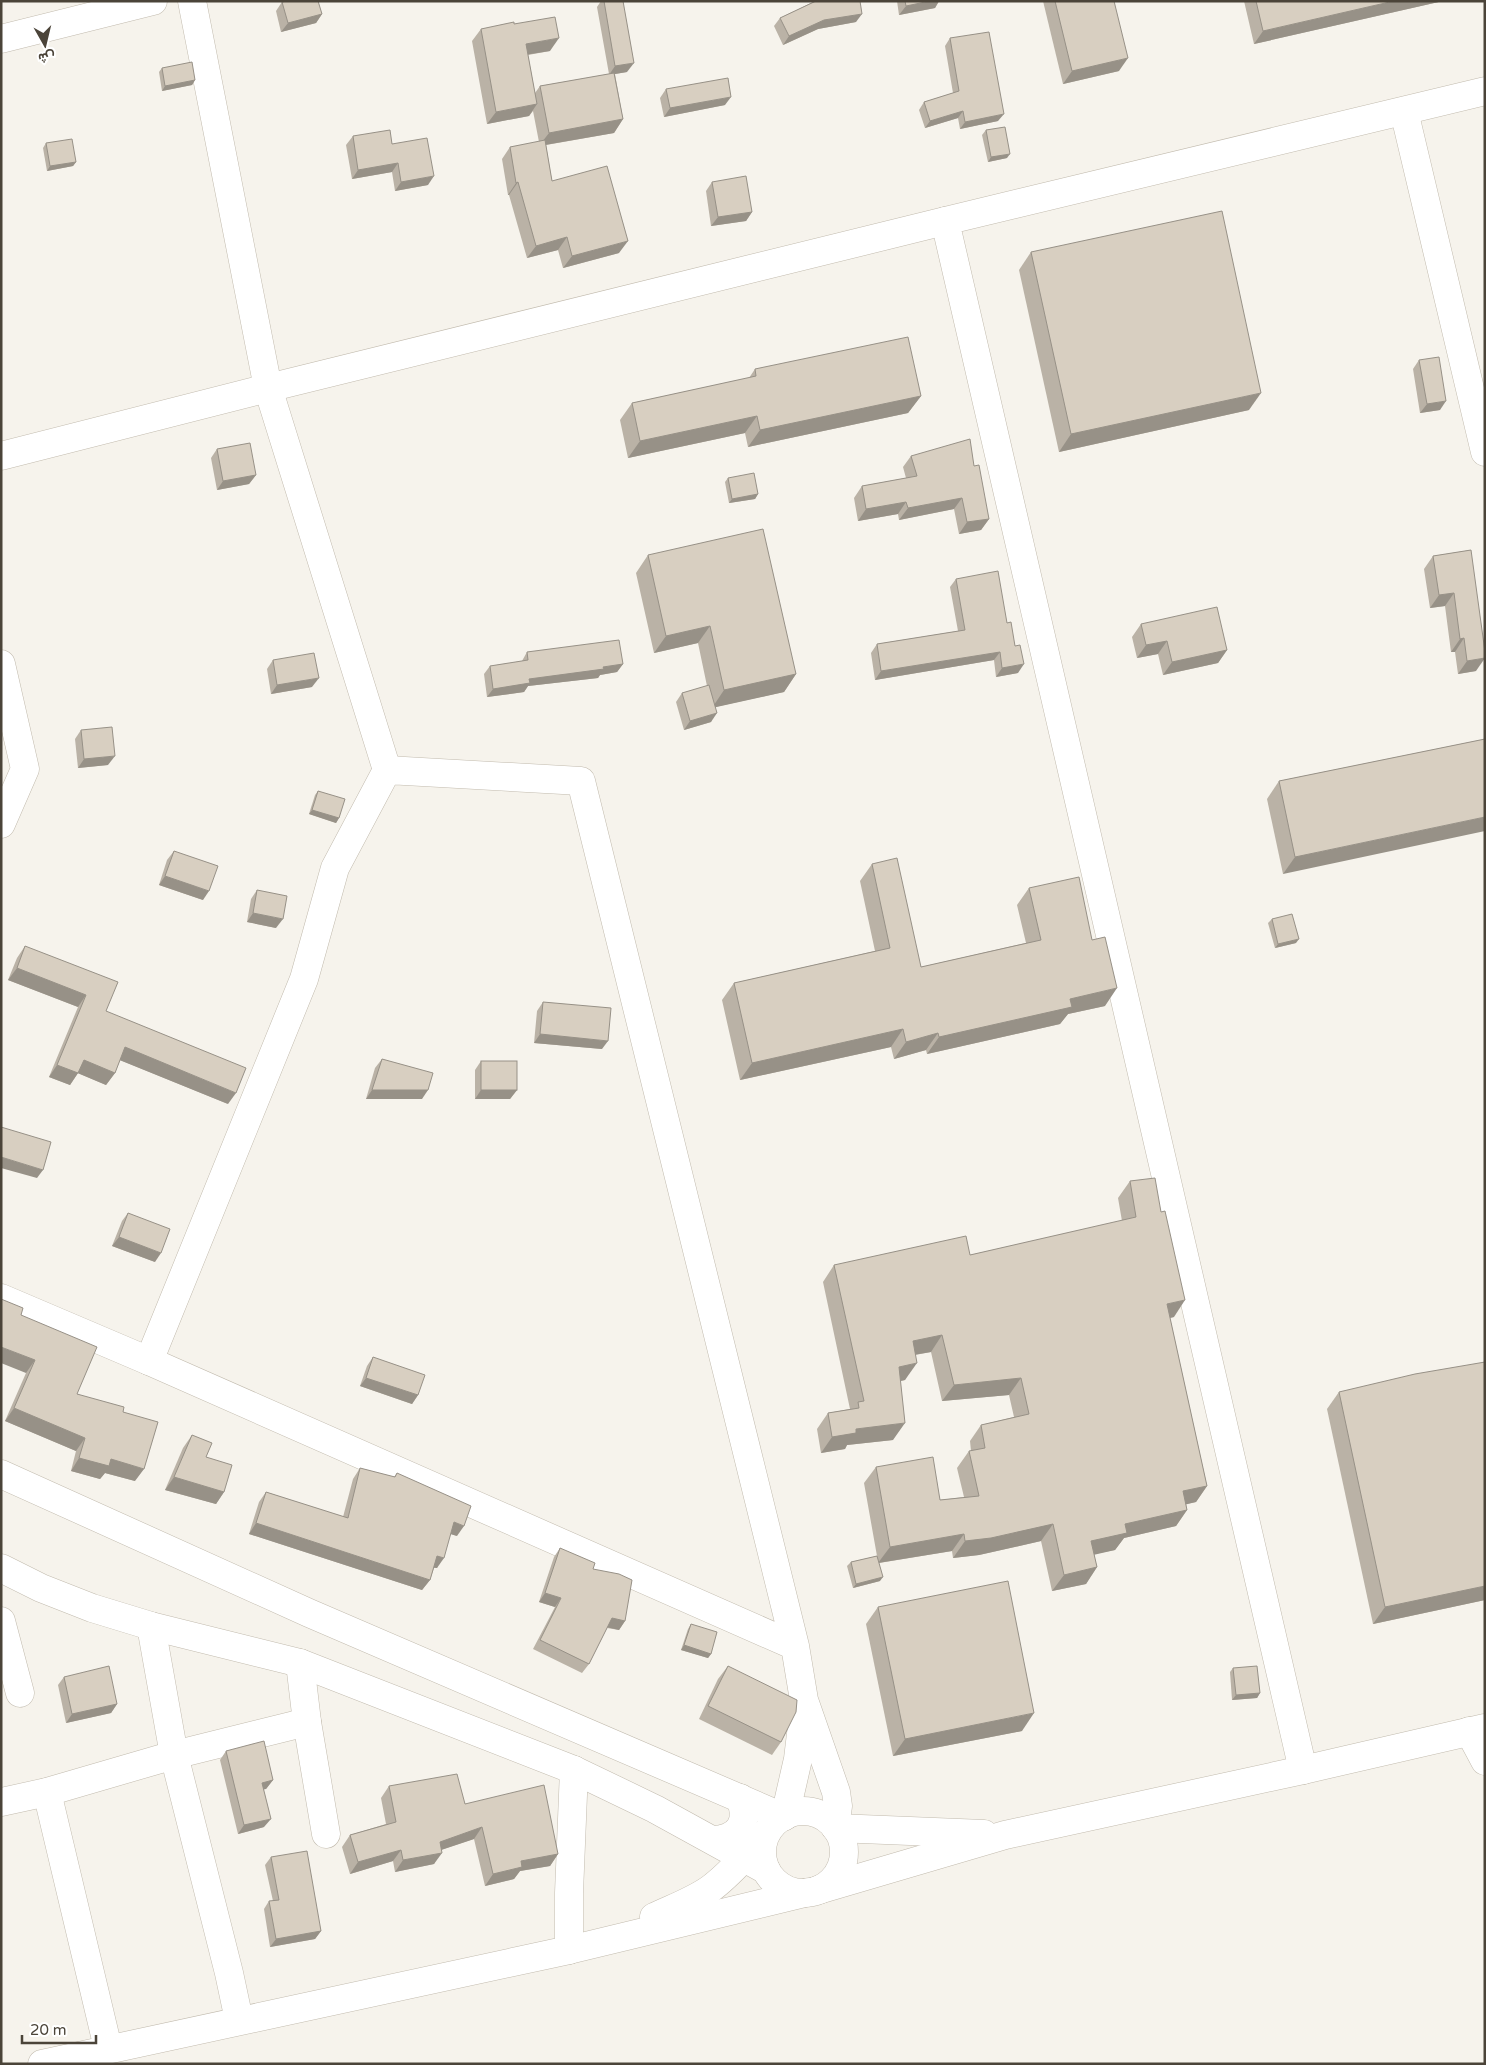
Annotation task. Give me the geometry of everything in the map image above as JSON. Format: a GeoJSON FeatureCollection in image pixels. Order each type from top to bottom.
{"type":"FeatureCollection","features":[{"type":"Feature","properties":{"kind":"street"},"geometry":{"type":"LineString","coordinates":[[1,39],[153,1]]}},
{"type":"Feature","properties":{"kind":"street"},"geometry":{"type":"LineString","coordinates":[[149,1361],[304,979],[335,868],[387,770],[268,388],[192,1]]}},
{"type":"Feature","properties":{"kind":"street"},"geometry":{"type":"LineString","coordinates":[[1,456],[945,221],[1485,91]]}},
{"type":"Feature","properties":{"kind":"street"},"geometry":{"type":"LineString","coordinates":[[1404,111],[1485,452]]}},
{"type":"Feature","properties":{"kind":"street"},"geometry":{"type":"LineString","coordinates":[[945,221],[1304,1770]]}},
{"type":"Feature","properties":{"kind":"street"},"geometry":{"type":"LineString","coordinates":[[1,664],[25,769],[1,824]]}},
{"type":"Feature","properties":{"kind":"street"},"geometry":{"type":"LineString","coordinates":[[387,770],[581,782],[795,1646],[804,1700],[836,1792],[838,1806],[835,1827]]}},
{"type":"Feature","properties":{"kind":"street"},"geometry":{"type":"LineString","coordinates":[[1,1298],[149,1361],[795,1646]]}},
{"type":"Feature","properties":{"kind":"street"},"geometry":{"type":"LineString","coordinates":[[1,1474],[308,1613],[784,1816]]}},
{"type":"Feature","properties":{"kind":"street"},"geometry":{"type":"LineString","coordinates":[[1,1568],[41,1588],[92,1608],[151,1626],[300,1663],[574,1770],[656,1809],[713,1840],[755,1864],[784,1888],[796,1892],[814,1891],[829,1884],[837,1875],[842,1863],[843,1845],[835,1827],[825,1817],[812,1812],[798,1812],[784,1816],[775,1822],[765,1837],[755,1864],[727,1876],[699,1896],[579,1947]]}},
{"type":"Feature","properties":{"kind":"street"},"geometry":{"type":"LineString","coordinates":[[1,1621],[20,1693]]}},
{"type":"Feature","properties":{"kind":"street"},"geometry":{"type":"LineString","coordinates":[[151,1626],[174,1755],[239,2020]]}},
{"type":"Feature","properties":{"kind":"street"},"geometry":{"type":"LineString","coordinates":[[300,1663],[307,1722],[326,1834]]}},
{"type":"Feature","properties":{"kind":"street"},"geometry":{"type":"LineString","coordinates":[[784,1816],[798,1759],[804,1700]]}},
{"type":"Feature","properties":{"kind":"street"},"geometry":{"type":"LineString","coordinates":[[1,1802],[46,1792],[174,1755],[307,1722]]}},
{"type":"Feature","properties":{"kind":"street"},"geometry":{"type":"LineString","coordinates":[[42,2064],[108,2048],[579,1947],[814,1891],[1005,1836],[1477,1730],[1485,1761]]}},
{"type":"Feature","properties":{"kind":"street"},"geometry":{"type":"LineString","coordinates":[[574,1770],[569,1893],[579,1947]]}},
{"type":"Feature","properties":{"kind":"street"},"geometry":{"type":"LineString","coordinates":[[46,1792],[108,2048]]}},
{"type":"Feature","properties":{"kind":"street"},"geometry":{"type":"LineString","coordinates":[[713,1840],[731,1837],[742,1824],[744,1815],[740,1798]]}},
{"type":"Feature","properties":{"kind":"street"},"geometry":{"type":"LineString","coordinates":[[835,1827],[1005,1836]]}},
{"type":"Feature","properties":{"kind":"building"},"geometry":{"type":"Polygon","coordinates":[[[318,1],[322,14],[288,23],[282,2],[318,1]]]}},
{"type":"Feature","properties":{"kind":"building"},"geometry":{"type":"Polygon","coordinates":[[[604,1],[623,1],[634,63],[615,66],[604,1]]]}},
{"type":"Feature","properties":{"kind":"building"},"geometry":{"type":"Polygon","coordinates":[[[816,1],[860,1],[862,14],[824,20],[789,36],[780,18],[816,1]]]}},
{"type":"Feature","properties":{"kind":"building"},"geometry":{"type":"Polygon","coordinates":[[[905,1],[930,1],[906,6],[905,1]]]}},
{"type":"Feature","properties":{"kind":"building"},"geometry":{"type":"Polygon","coordinates":[[[1055,1],[1114,1],[1128,58],[1072,71],[1055,1]]]}},
{"type":"Feature","properties":{"kind":"building"},"geometry":{"type":"Polygon","coordinates":[[[1256,1],[1394,1],[1263,31],[1256,1]]]}},
{"type":"Feature","properties":{"kind":"building"},"geometry":{"type":"Polygon","coordinates":[[[555,17],[559,38],[526,44],[537,104],[496,112],[481,29],[514,22],[514,24],[555,17]]]}},
{"type":"Feature","properties":{"kind":"building"},"geometry":{"type":"Polygon","coordinates":[[[989,32],[1004,114],[965,122],[963,111],[930,121],[924,102],[959,91],[950,38],[989,32]]]}},
{"type":"Feature","properties":{"kind":"building"},"geometry":{"type":"Polygon","coordinates":[[[192,62],[195,80],[165,86],[162,68],[192,62]]]}},
{"type":"Feature","properties":{"kind":"building"},"geometry":{"type":"Polygon","coordinates":[[[614,73],[623,119],[549,133],[540,86],[614,73]]]}},
{"type":"Feature","properties":{"kind":"building"},"geometry":{"type":"Polygon","coordinates":[[[728,78],[731,97],[670,108],[666,89],[728,78]]]}},
{"type":"Feature","properties":{"kind":"building"},"geometry":{"type":"Polygon","coordinates":[[[1005,127],[1010,154],[991,157],[986,130],[1005,127]]]}},
{"type":"Feature","properties":{"kind":"building"},"geometry":{"type":"Polygon","coordinates":[[[390,130],[392,144],[427,138],[434,176],[401,182],[398,163],[358,170],[353,136],[390,130]]]}},
{"type":"Feature","properties":{"kind":"building"},"geometry":{"type":"Polygon","coordinates":[[[72,139],[76,162],[50,166],[46,143],[72,139]]]}},
{"type":"Feature","properties":{"kind":"building"},"geometry":{"type":"Polygon","coordinates":[[[545,140],[552,181],[607,166],[628,241],[572,256],[567,237],[536,246],[518,182],[516,183],[510,147],[545,140]]]}},
{"type":"Feature","properties":{"kind":"building"},"geometry":{"type":"Polygon","coordinates":[[[746,176],[752,212],[718,217],[712,182],[746,176]]]}},
{"type":"Feature","properties":{"kind":"building"},"geometry":{"type":"Polygon","coordinates":[[[1222,211],[1261,393],[1071,434],[1031,252],[1222,211]]]}},
{"type":"Feature","properties":{"kind":"building"},"geometry":{"type":"Polygon","coordinates":[[[908,337],[921,396],[760,430],[757,416],[640,441],[632,403],[756,376],[755,369],[908,337]]]}},
{"type":"Feature","properties":{"kind":"building"},"geometry":{"type":"Polygon","coordinates":[[[1439,357],[1446,401],[1427,404],[1419,360],[1439,357]]]}},
{"type":"Feature","properties":{"kind":"building"},"geometry":{"type":"Polygon","coordinates":[[[970,439],[974,466],[979,465],[989,519],[967,522],[962,498],[908,508],[906,502],[866,509],[862,486],[917,476],[911,456],[970,439]]]}},
{"type":"Feature","properties":{"kind":"building"},"geometry":{"type":"Polygon","coordinates":[[[250,443],[256,475],[223,481],[217,449],[250,443]]]}},
{"type":"Feature","properties":{"kind":"building"},"geometry":{"type":"Polygon","coordinates":[[[754,473],[758,494],[732,499],[728,478],[754,473]]]}},
{"type":"Feature","properties":{"kind":"building"},"geometry":{"type":"Polygon","coordinates":[[[763,529],[796,674],[724,690],[710,626],[666,636],[648,555],[763,529]]]}},
{"type":"Feature","properties":{"kind":"building"},"geometry":{"type":"Polygon","coordinates":[[[1471,550],[1485,658],[1467,661],[1464,638],[1460,639],[1454,593],[1439,595],[1433,556],[1471,550]]]}},
{"type":"Feature","properties":{"kind":"building"},"geometry":{"type":"Polygon","coordinates":[[[998,571],[1007,623],[1011,622],[1015,646],[1020,645],[1024,664],[1002,668],[1000,652],[881,671],[877,644],[965,630],[956,579],[998,571]]]}},
{"type":"Feature","properties":{"kind":"building"},"geometry":{"type":"Polygon","coordinates":[[[1217,607],[1227,650],[1172,662],[1167,641],[1146,645],[1141,624],[1217,607]]]}},
{"type":"Feature","properties":{"kind":"building"},"geometry":{"type":"Polygon","coordinates":[[[619,640],[623,664],[603,667],[604,669],[529,679],[530,683],[493,689],[490,666],[528,660],[527,652],[619,640]]]}},
{"type":"Feature","properties":{"kind":"building"},"geometry":{"type":"Polygon","coordinates":[[[314,653],[319,678],[277,685],[273,660],[314,653]]]}},
{"type":"Feature","properties":{"kind":"building"},"geometry":{"type":"Polygon","coordinates":[[[709,685],[717,713],[690,721],[682,693],[709,685]]]}},
{"type":"Feature","properties":{"kind":"building"},"geometry":{"type":"Polygon","coordinates":[[[112,727],[115,756],[84,759],[81,730],[112,727]]]}},
{"type":"Feature","properties":{"kind":"building"},"geometry":{"type":"Polygon","coordinates":[[[1485,739],[1485,817],[1295,857],[1279,781],[1485,739]]]}},
{"type":"Feature","properties":{"kind":"building"},"geometry":{"type":"Polygon","coordinates":[[[318,791],[345,799],[339,818],[312,810],[318,791]]]}},
{"type":"Feature","properties":{"kind":"building"},"geometry":{"type":"Polygon","coordinates":[[[174,851],[218,866],[209,891],[165,876],[174,851]]]}},
{"type":"Feature","properties":{"kind":"building"},"geometry":{"type":"Polygon","coordinates":[[[897,858],[921,967],[1041,940],[1029,888],[1079,877],[1092,940],[1105,937],[1117,988],[1070,999],[1072,1007],[939,1037],[938,1033],[906,1042],[903,1029],[752,1063],[734,983],[890,948],[872,864],[897,858]]]}},
{"type":"Feature","properties":{"kind":"building"},"geometry":{"type":"Polygon","coordinates":[[[257,890],[287,896],[283,919],[253,913],[257,890]]]}},
{"type":"Feature","properties":{"kind":"building"},"geometry":{"type":"Polygon","coordinates":[[[1292,914],[1299,939],[1278,944],[1272,919],[1292,914]]]}},
{"type":"Feature","properties":{"kind":"building"},"geometry":{"type":"Polygon","coordinates":[[[25,946],[118,982],[106,1011],[246,1068],[236,1093],[125,1047],[115,1073],[84,1060],[78,1073],[57,1065],[86,995],[17,968],[25,946]]]}},
{"type":"Feature","properties":{"kind":"building"},"geometry":{"type":"Polygon","coordinates":[[[543,1002],[611,1008],[608,1041],[540,1034],[543,1002]]]}},
{"type":"Feature","properties":{"kind":"building"},"geometry":{"type":"Polygon","coordinates":[[[382,1059],[433,1073],[428,1090],[372,1090],[382,1059]]]}},
{"type":"Feature","properties":{"kind":"building"},"geometry":{"type":"Polygon","coordinates":[[[481,1061],[517,1061],[517,1090],[481,1090],[481,1061]]]}},
{"type":"Feature","properties":{"kind":"building"},"geometry":{"type":"Polygon","coordinates":[[[1,1127],[51,1142],[43,1170],[1,1157],[1,1127]]]}},
{"type":"Feature","properties":{"kind":"building"},"geometry":{"type":"Polygon","coordinates":[[[1155,1178],[1161,1212],[1165,1211],[1185,1300],[1167,1304],[1207,1486],[1183,1491],[1187,1510],[1125,1524],[1127,1533],[1091,1541],[1097,1567],[1064,1575],[1053,1524],[991,1538],[965,1541],[964,1534],[890,1547],[876,1467],[933,1457],[940,1500],[979,1496],[969,1451],[985,1448],[981,1425],[1029,1414],[1021,1378],[954,1385],[942,1335],[913,1341],[917,1363],[899,1367],[905,1423],[856,1429],[856,1433],[832,1437],[828,1413],[859,1408],[858,1402],[864,1401],[834,1265],[966,1236],[970,1255],[1136,1217],[1130,1181],[1155,1178]]]}},
{"type":"Feature","properties":{"kind":"building"},"geometry":{"type":"Polygon","coordinates":[[[128,1213],[170,1229],[161,1253],[119,1237],[128,1213]]]}},
{"type":"Feature","properties":{"kind":"building"},"geometry":{"type":"Polygon","coordinates":[[[1,1299],[23,1308],[21,1315],[97,1347],[77,1394],[124,1407],[123,1412],[158,1422],[144,1469],[111,1459],[109,1466],[79,1458],[85,1438],[14,1408],[35,1360],[1,1347],[1,1299]]]}},
{"type":"Feature","properties":{"kind":"building"},"geometry":{"type":"Polygon","coordinates":[[[373,1357],[425,1375],[418,1395],[366,1378],[373,1357]]]}},
{"type":"Feature","properties":{"kind":"building"},"geometry":{"type":"Polygon","coordinates":[[[1485,1362],[1485,1586],[1385,1607],[1339,1392],[1415,1374],[1485,1362]]]}},
{"type":"Feature","properties":{"kind":"building"},"geometry":{"type":"Polygon","coordinates":[[[192,1435],[212,1443],[206,1457],[232,1465],[224,1492],[174,1477],[192,1435]]]}},
{"type":"Feature","properties":{"kind":"building"},"geometry":{"type":"Polygon","coordinates":[[[360,1468],[395,1477],[397,1473],[471,1506],[464,1526],[454,1522],[444,1558],[437,1556],[430,1580],[256,1523],[266,1492],[348,1518],[360,1468]]]}},
{"type":"Feature","properties":{"kind":"building"},"geometry":{"type":"Polygon","coordinates":[[[560,1548],[595,1563],[593,1569],[619,1574],[632,1580],[625,1621],[612,1618],[589,1664],[540,1640],[561,1598],[545,1593],[560,1548]]]}},
{"type":"Feature","properties":{"kind":"building"},"geometry":{"type":"Polygon","coordinates":[[[877,1556],[883,1577],[856,1584],[851,1562],[877,1556]]]}},
{"type":"Feature","properties":{"kind":"building"},"geometry":{"type":"Polygon","coordinates":[[[1008,1581],[1034,1713],[905,1739],[878,1607],[1008,1581]]]}},
{"type":"Feature","properties":{"kind":"building"},"geometry":{"type":"Polygon","coordinates":[[[691,1624],[717,1632],[711,1654],[684,1645],[691,1624]]]}},
{"type":"Feature","properties":{"kind":"building"},"geometry":{"type":"Polygon","coordinates":[[[109,1666],[117,1704],[72,1714],[64,1677],[109,1666]]]}},
{"type":"Feature","properties":{"kind":"building"},"geometry":{"type":"Polygon","coordinates":[[[728,1666],[797,1700],[796,1712],[781,1742],[708,1706],[728,1666]]]}},
{"type":"Feature","properties":{"kind":"building"},"geometry":{"type":"Polygon","coordinates":[[[1257,1666],[1260,1693],[1236,1695],[1233,1668],[1257,1666]]]}},
{"type":"Feature","properties":{"kind":"building"},"geometry":{"type":"Polygon","coordinates":[[[264,1741],[273,1780],[262,1783],[271,1819],[244,1825],[226,1751],[264,1741]]]}},
{"type":"Feature","properties":{"kind":"building"},"geometry":{"type":"Polygon","coordinates":[[[457,1774],[465,1804],[544,1785],[558,1854],[521,1861],[522,1867],[493,1874],[482,1827],[440,1842],[442,1853],[403,1860],[401,1850],[358,1862],[350,1835],[396,1822],[389,1786],[457,1774]]]}},
{"type":"Feature","properties":{"kind":"building"},"geometry":{"type":"Polygon","coordinates":[[[307,1851],[321,1931],[276,1939],[269,1901],[279,1900],[271,1857],[307,1851]]]}}]}
